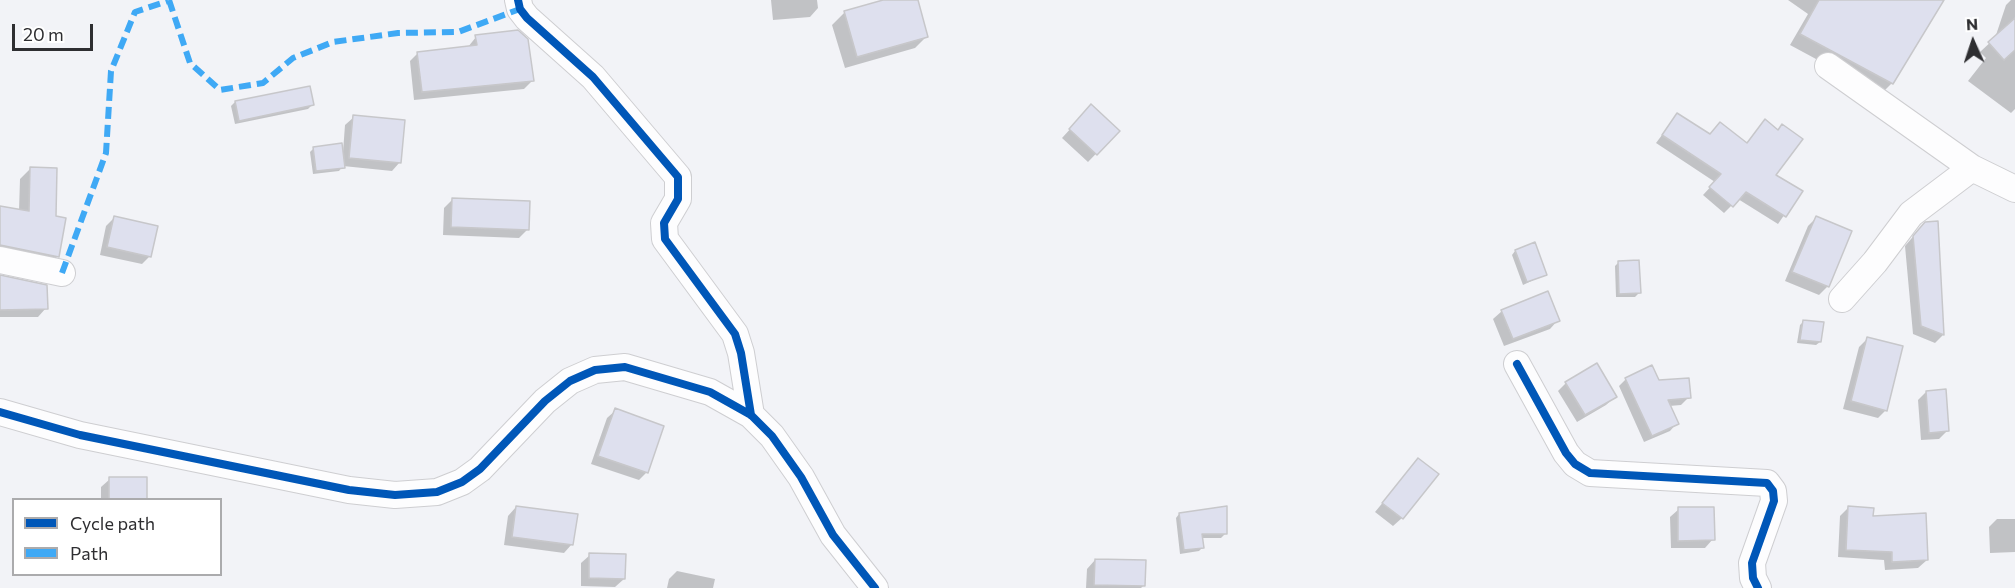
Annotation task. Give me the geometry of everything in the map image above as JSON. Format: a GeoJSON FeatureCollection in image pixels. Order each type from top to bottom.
{"type":"FeatureCollection","features":[{"type":"Feature","properties":{"kind":"street"},"geometry":{"type":"LineString","coordinates":[[518,0],[520,9],[527,18],[593,77],[678,177],[678,199],[664,223],[665,239],[735,334],[741,353],[751,415]]}},
{"type":"Feature","properties":{"kind":"street"},"geometry":{"type":"LineString","coordinates":[[1828,66],[1972,168],[2015,189]]}},
{"type":"Feature","properties":{"kind":"street"},"geometry":{"type":"LineString","coordinates":[[1842,299],[1875,262],[1911,214],[1972,168]]}},
{"type":"Feature","properties":{"kind":"street"},"geometry":{"type":"LineString","coordinates":[[0,260],[62,273]]}},
{"type":"Feature","properties":{"kind":"street"},"geometry":{"type":"LineString","coordinates":[[1517,364],[1566,453],[1575,464],[1590,472],[1767,483],[1773,491],[1774,501],[1752,563],[1753,578],[1758,588]]}},
{"type":"Feature","properties":{"kind":"street"},"geometry":{"type":"LineString","coordinates":[[0,412],[80,435],[217,465],[349,490],[395,495],[437,492],[462,482],[491,459],[545,401],[570,381],[595,370],[625,367],[656,374],[710,392],[751,415],[772,436],[801,477],[833,535],[875,588]]}},
{"type":"Feature","properties":{"kind":"building"},"geometry":{"type":"Polygon","coordinates":[[[883,0],[918,0],[928,37],[857,57],[844,11],[883,0]]]}},
{"type":"Feature","properties":{"kind":"building"},"geometry":{"type":"Polygon","coordinates":[[[1819,0],[1944,0],[1893,84],[1800,34],[1819,0]]]}},
{"type":"Feature","properties":{"kind":"building"},"geometry":{"type":"Polygon","coordinates":[[[2015,18],[2015,50],[2004,60],[1988,42],[2015,18]]]}},
{"type":"Feature","properties":{"kind":"building"},"geometry":{"type":"Polygon","coordinates":[[[518,30],[528,39],[534,81],[422,92],[417,52],[477,45],[475,35],[518,30]]]}},
{"type":"Feature","properties":{"kind":"building"},"geometry":{"type":"Polygon","coordinates":[[[310,86],[314,105],[239,121],[235,101],[310,86]]]}},
{"type":"Feature","properties":{"kind":"building"},"geometry":{"type":"Polygon","coordinates":[[[1091,104],[1120,131],[1097,155],[1069,129],[1091,104]]]}},
{"type":"Feature","properties":{"kind":"building"},"geometry":{"type":"Polygon","coordinates":[[[1677,113],[1710,134],[1720,122],[1747,143],[1765,119],[1778,130],[1782,124],[1803,139],[1776,175],[1803,191],[1786,217],[1746,192],[1733,207],[1709,187],[1721,174],[1662,135],[1677,113]]]}},
{"type":"Feature","properties":{"kind":"building"},"geometry":{"type":"Polygon","coordinates":[[[353,115],[405,120],[401,163],[349,158],[353,115]]]}},
{"type":"Feature","properties":{"kind":"building"},"geometry":{"type":"Polygon","coordinates":[[[342,143],[345,168],[316,171],[313,147],[342,143]]]}},
{"type":"Feature","properties":{"kind":"building"},"geometry":{"type":"Polygon","coordinates":[[[30,167],[57,168],[56,216],[66,218],[59,257],[0,245],[0,206],[29,211],[30,167]]]}},
{"type":"Feature","properties":{"kind":"building"},"geometry":{"type":"Polygon","coordinates":[[[452,198],[530,201],[529,230],[451,227],[452,198]]]}},
{"type":"Feature","properties":{"kind":"building"},"geometry":{"type":"Polygon","coordinates":[[[114,216],[158,226],[151,257],[107,247],[114,216]]]}},
{"type":"Feature","properties":{"kind":"building"},"geometry":{"type":"Polygon","coordinates":[[[1816,216],[1852,231],[1829,287],[1792,272],[1816,216]]]}},
{"type":"Feature","properties":{"kind":"building"},"geometry":{"type":"Polygon","coordinates":[[[1938,221],[1944,335],[1921,326],[1913,236],[1925,222],[1938,221]]]}},
{"type":"Feature","properties":{"kind":"building"},"geometry":{"type":"Polygon","coordinates":[[[1535,242],[1547,275],[1527,282],[1515,250],[1535,242]]]}},
{"type":"Feature","properties":{"kind":"building"},"geometry":{"type":"Polygon","coordinates":[[[1639,260],[1641,293],[1619,294],[1618,261],[1639,260]]]}},
{"type":"Feature","properties":{"kind":"building"},"geometry":{"type":"Polygon","coordinates":[[[0,275],[47,285],[48,309],[0,310],[0,275]]]}},
{"type":"Feature","properties":{"kind":"building"},"geometry":{"type":"Polygon","coordinates":[[[1548,291],[1560,321],[1513,339],[1501,310],[1548,291]]]}},
{"type":"Feature","properties":{"kind":"building"},"geometry":{"type":"Polygon","coordinates":[[[1803,320],[1824,322],[1821,342],[1800,340],[1803,320]]]}},
{"type":"Feature","properties":{"kind":"building"},"geometry":{"type":"Polygon","coordinates":[[[1867,337],[1903,346],[1887,411],[1851,401],[1867,337]]]}},
{"type":"Feature","properties":{"kind":"building"},"geometry":{"type":"Polygon","coordinates":[[[1597,363],[1617,397],[1585,415],[1565,382],[1597,363]]]}},
{"type":"Feature","properties":{"kind":"building"},"geometry":{"type":"Polygon","coordinates":[[[1652,365],[1659,380],[1689,378],[1691,398],[1668,400],[1679,424],[1652,436],[1625,378],[1652,365]]]}},
{"type":"Feature","properties":{"kind":"building"},"geometry":{"type":"Polygon","coordinates":[[[1946,389],[1949,431],[1929,433],[1926,391],[1946,389]]]}},
{"type":"Feature","properties":{"kind":"building"},"geometry":{"type":"Polygon","coordinates":[[[615,408],[664,426],[648,473],[598,456],[615,408]]]}},
{"type":"Feature","properties":{"kind":"building"},"geometry":{"type":"Polygon","coordinates":[[[1418,458],[1439,474],[1403,519],[1382,503],[1418,458]]]}},
{"type":"Feature","properties":{"kind":"building"},"geometry":{"type":"Polygon","coordinates":[[[109,477],[147,477],[147,498],[109,498],[109,477]]]}},
{"type":"Feature","properties":{"kind":"building"},"geometry":{"type":"Polygon","coordinates":[[[516,506],[578,514],[573,545],[512,537],[516,506]]]}},
{"type":"Feature","properties":{"kind":"building"},"geometry":{"type":"Polygon","coordinates":[[[1227,506],[1227,534],[1202,534],[1204,548],[1184,550],[1179,513],[1227,506]]]}},
{"type":"Feature","properties":{"kind":"building"},"geometry":{"type":"Polygon","coordinates":[[[1848,506],[1874,508],[1873,516],[1926,513],[1928,560],[1892,562],[1892,552],[1846,550],[1848,506]]]}},
{"type":"Feature","properties":{"kind":"building"},"geometry":{"type":"Polygon","coordinates":[[[1678,507],[1714,507],[1715,540],[1678,541],[1678,507]]]}},
{"type":"Feature","properties":{"kind":"building"},"geometry":{"type":"Polygon","coordinates":[[[589,553],[626,554],[625,579],[589,578],[589,553]]]}},
{"type":"Feature","properties":{"kind":"building"},"geometry":{"type":"Polygon","coordinates":[[[1095,559],[1146,560],[1145,586],[1094,585],[1095,559]]]}},
{"type":"Feature","properties":{"kind":"marked path"},"geometry":{"type":"LineString","coordinates":[[169,0],[190,63],[220,90],[263,83],[293,58],[333,42],[398,33],[458,32],[520,9]]}},
{"type":"Feature","properties":{"kind":"marked path"},"geometry":{"type":"LineString","coordinates":[[62,273],[106,153],[111,71],[135,12],[168,1]]}},
{"type":"Feature","properties":{"kind":"cycle path"},"geometry":{"type":"LineString","coordinates":[[518,0],[520,9],[527,18],[593,77],[678,177],[678,199],[664,223],[665,239],[735,334],[741,353],[751,415]]}},
{"type":"Feature","properties":{"kind":"cycle path"},"geometry":{"type":"LineString","coordinates":[[1517,364],[1566,453],[1575,464],[1590,473],[1767,483],[1773,491],[1774,501],[1752,563],[1753,578],[1758,588]]}},
{"type":"Feature","properties":{"kind":"cycle path"},"geometry":{"type":"LineString","coordinates":[[0,412],[80,435],[349,490],[395,495],[437,492],[462,482],[480,469],[545,401],[570,381],[595,370],[625,367],[710,392],[751,415],[772,436],[801,477],[833,535],[875,588]]}}]}
